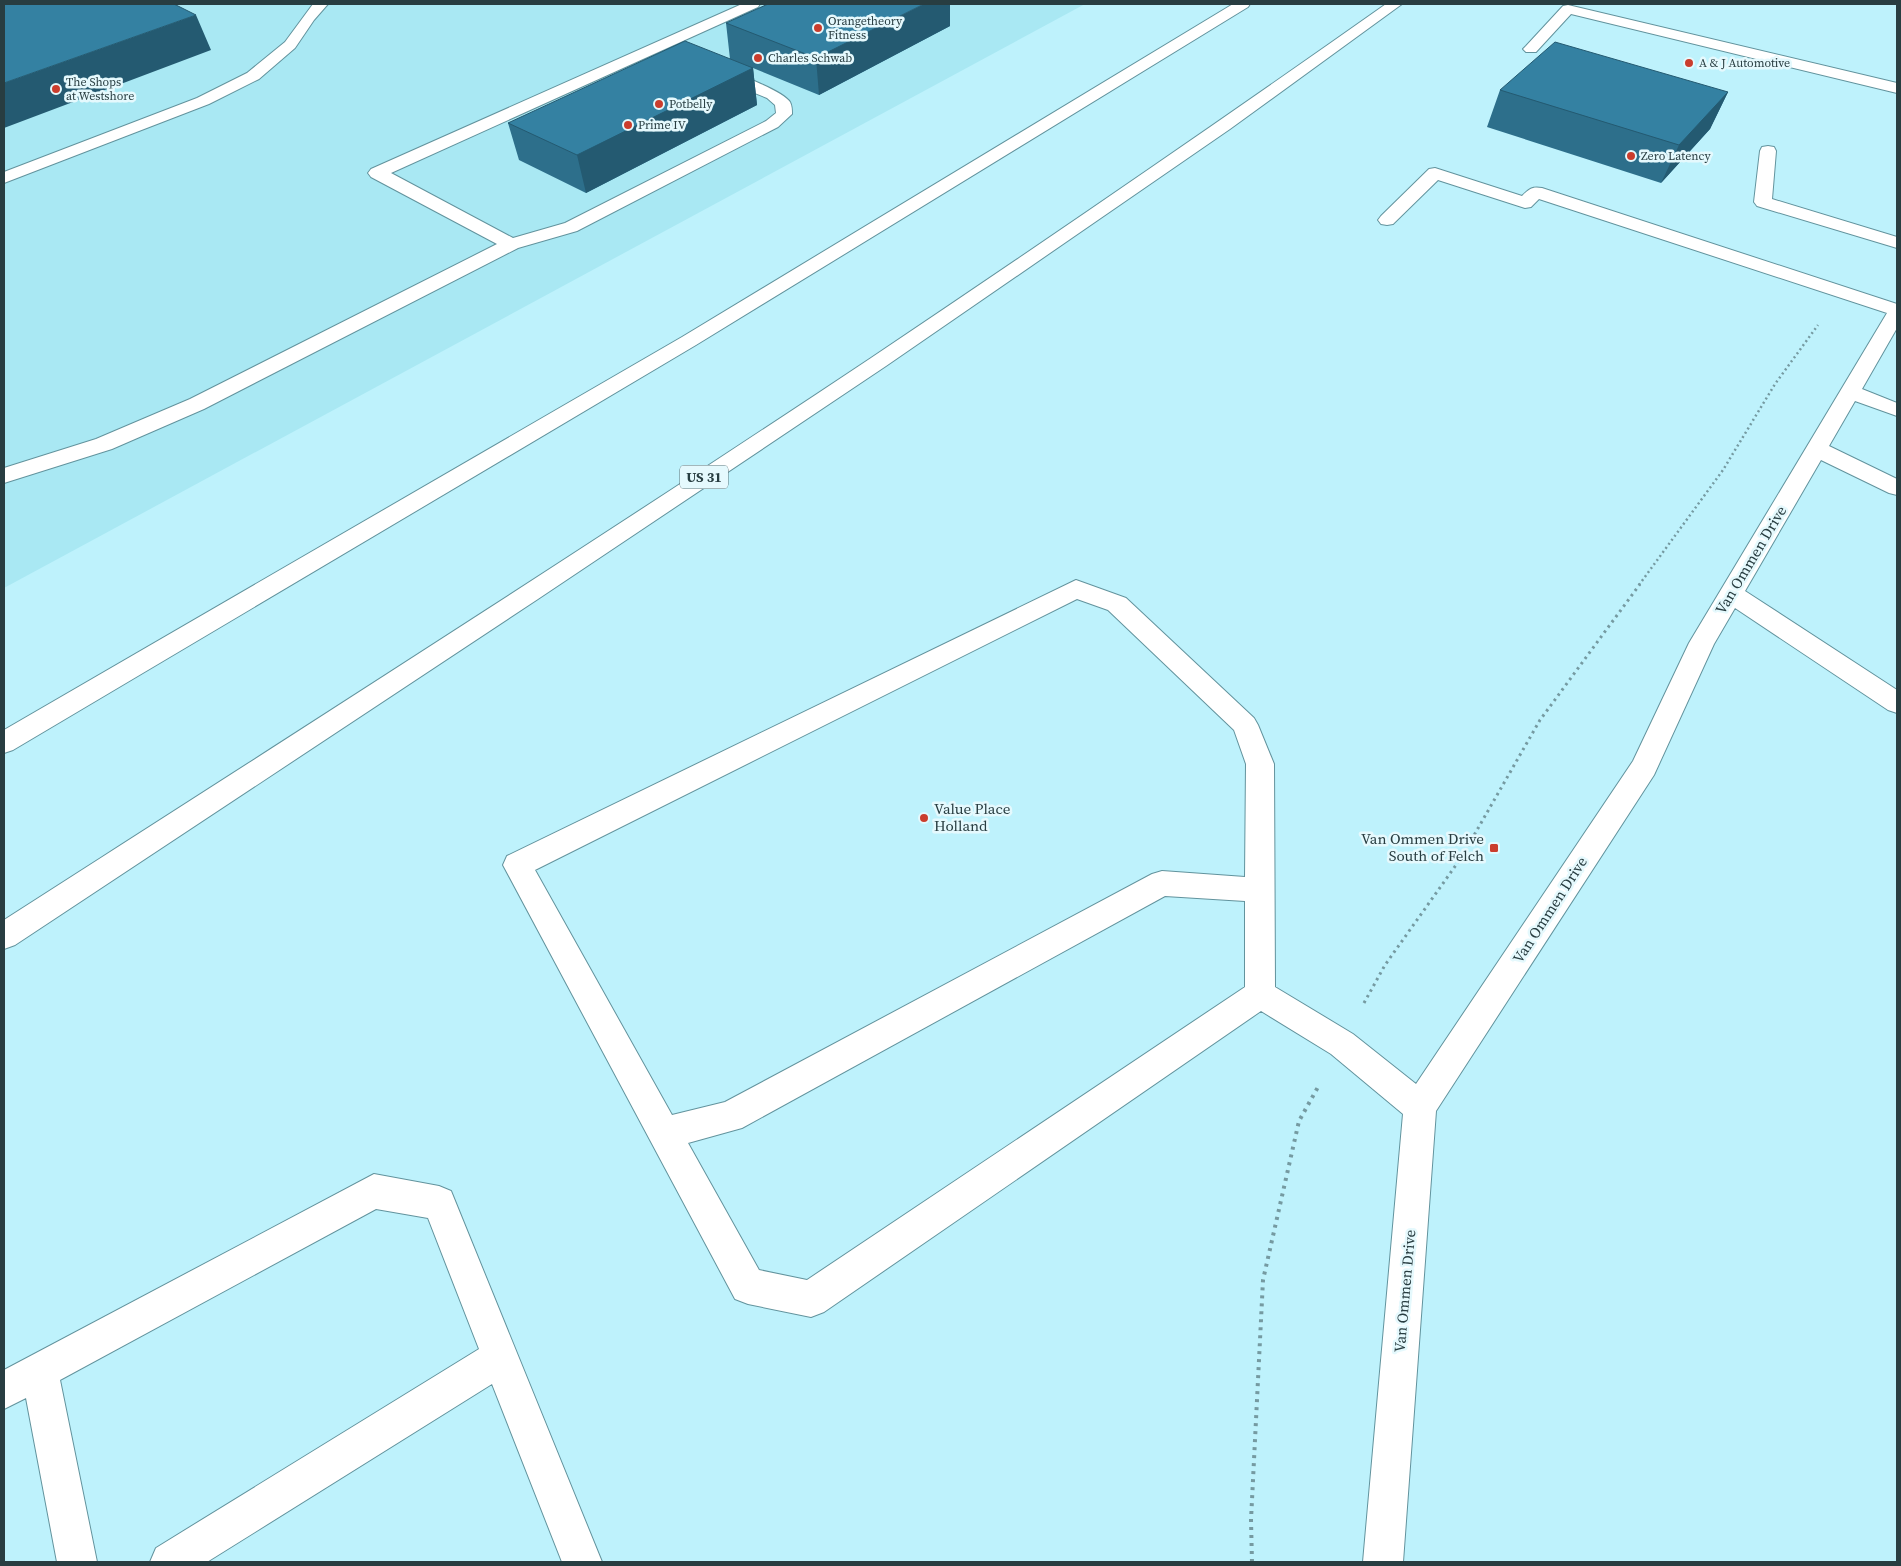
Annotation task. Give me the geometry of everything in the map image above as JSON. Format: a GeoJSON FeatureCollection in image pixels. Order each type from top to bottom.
{"type":"FeatureCollection","features":[{"type":"Feature","properties":{"kind":"main road"},"geometry":{"type":"LineString","coordinates":[[4,178],[203,101],[253,76],[290,45],[309,17],[321,4]]}},
{"type":"Feature","properties":{"kind":"main road"},"geometry":{"type":"LineString","coordinates":[[511,244],[377,173],[753,4]]}},
{"type":"Feature","properties":{"kind":"main road"},"geometry":{"type":"LineString","coordinates":[[4,743],[689,341],[1242,4]]}},
{"type":"Feature","properties":{"kind":"main road","name":"US 31"},"geometry":{"type":"LineString","coordinates":[[4,936],[778,429],[998,280],[1395,4]]}},
{"type":"Feature","properties":{"kind":"main road"},"geometry":{"type":"LineString","coordinates":[[1531,49],[1568,9],[1897,88]]}},
{"type":"Feature","properties":{"kind":"main road"},"geometry":{"type":"LineString","coordinates":[[655,48],[673,55]]}},
{"type":"Feature","properties":{"kind":"main road"},"geometry":{"type":"LineString","coordinates":[[4,476],[104,444],[182,412],[511,244],[571,227],[772,124],[784,114],[783,104],[773,95],[710,70]]}},
{"type":"Feature","properties":{"kind":"main road"},"geometry":{"type":"LineString","coordinates":[[1768,151],[1763,202],[1897,243]]}},
{"type":"Feature","properties":{"kind":"main road"},"geometry":{"type":"LineString","coordinates":[[1387,220],[1436,173],[1525,203],[1536,192],[1897,311]]}},
{"type":"Feature","properties":{"kind":"main road","name":"Van Ommen Drive"},"geometry":{"type":"LineString","coordinates":[[1382,1562],[1420,1107],[1644,767],[1702,643],[1897,311]]}},
{"type":"Feature","properties":{"kind":"main road"},"geometry":{"type":"LineString","coordinates":[[1850,392],[1897,410]]}},
{"type":"Feature","properties":{"kind":"main road"},"geometry":{"type":"LineString","coordinates":[[1816,449],[1897,488]]}},
{"type":"Feature","properties":{"kind":"main road"},"geometry":{"type":"LineString","coordinates":[[1076,589],[1117,604],[1245,725],[1260,764],[1260,994],[811,1300],[748,1286],[517,865],[1076,589]]}},
{"type":"Feature","properties":{"kind":"main road"},"geometry":{"type":"LineString","coordinates":[[1731,593],[1897,703]]}},
{"type":"Feature","properties":{"kind":"main road"},"geometry":{"type":"LineString","coordinates":[[665,1134],[730,1117],[1162,883],[1260,890]]}},
{"type":"Feature","properties":{"kind":"main road"},"geometry":{"type":"LineString","coordinates":[[1260,994],[1342,1044],[1420,1107]]}},
{"type":"Feature","properties":{"kind":"main road"},"geometry":{"type":"LineString","coordinates":[[4,1390],[374,1191],[439,1203],[582,1562]]}},
{"type":"Feature","properties":{"kind":"main road"},"geometry":{"type":"LineString","coordinates":[[170,1562],[501,1357]]}},
{"type":"Feature","properties":{"kind":"main road"},"geometry":{"type":"LineString","coordinates":[[40,1371],[77,1562]]}},
{"type":"Feature","properties":{"kind":"path"},"geometry":{"type":"LineString","coordinates":[[1252,1562],[1251,1520],[1263,1280],[1299,1121],[1385,965],[1461,858],[1540,720],[1723,470],[1776,384],[1841,292]]}},
{"type":"Feature","properties":{"kind":"shaded area"},"geometry":{"type":"Polygon","coordinates":[[[4,4],[1085,4],[4,588],[4,4]]]}},
{"type":"Feature","properties":{"kind":"building"},"geometry":{"type":"Polygon","coordinates":[[[4,4],[174,4],[196,15],[4,83],[4,4]]]}},
{"type":"Feature","properties":{"kind":"building"},"geometry":{"type":"Polygon","coordinates":[[[768,4],[924,4],[816,58],[726,23],[768,4]]]}},
{"type":"Feature","properties":{"kind":"building"},"geometry":{"type":"Polygon","coordinates":[[[685,41],[753,68],[577,155],[508,123],[685,41]]]}},
{"type":"Feature","properties":{"kind":"building"},"geometry":{"type":"Polygon","coordinates":[[[1555,42],[1728,92],[1679,145],[1500,90],[1555,42]]]}},
{"type":"Feature","properties":{"kind":"place","name":"Orangetheory Fitness"},"geometry":{"type":"Point","coordinates":[818,28]}},
{"type":"Feature","properties":{"kind":"place","name":"Charles Schwab"},"geometry":{"type":"Point","coordinates":[758,58]}},
{"type":"Feature","properties":{"kind":"place","name":"A & J Automotive"},"geometry":{"type":"Point","coordinates":[1689,63]}},
{"type":"Feature","properties":{"kind":"place","name":"The Shops at Westshore"},"geometry":{"type":"Point","coordinates":[56,89]}},
{"type":"Feature","properties":{"kind":"place","name":"Potbelly"},"geometry":{"type":"Point","coordinates":[659,104]}},
{"type":"Feature","properties":{"kind":"place","name":"Prime IV"},"geometry":{"type":"Point","coordinates":[628,125]}},
{"type":"Feature","properties":{"kind":"place","name":"Zero Latency"},"geometry":{"type":"Point","coordinates":[1631,156]}},
{"type":"Feature","properties":{"kind":"place","name":"Value Place Holland"},"geometry":{"type":"Point","coordinates":[924,818]}},
{"type":"Feature","properties":{"kind":"place","name":"Van Ommen Drive South of Felch"},"geometry":{"type":"Point","coordinates":[1494,848]}}]}
